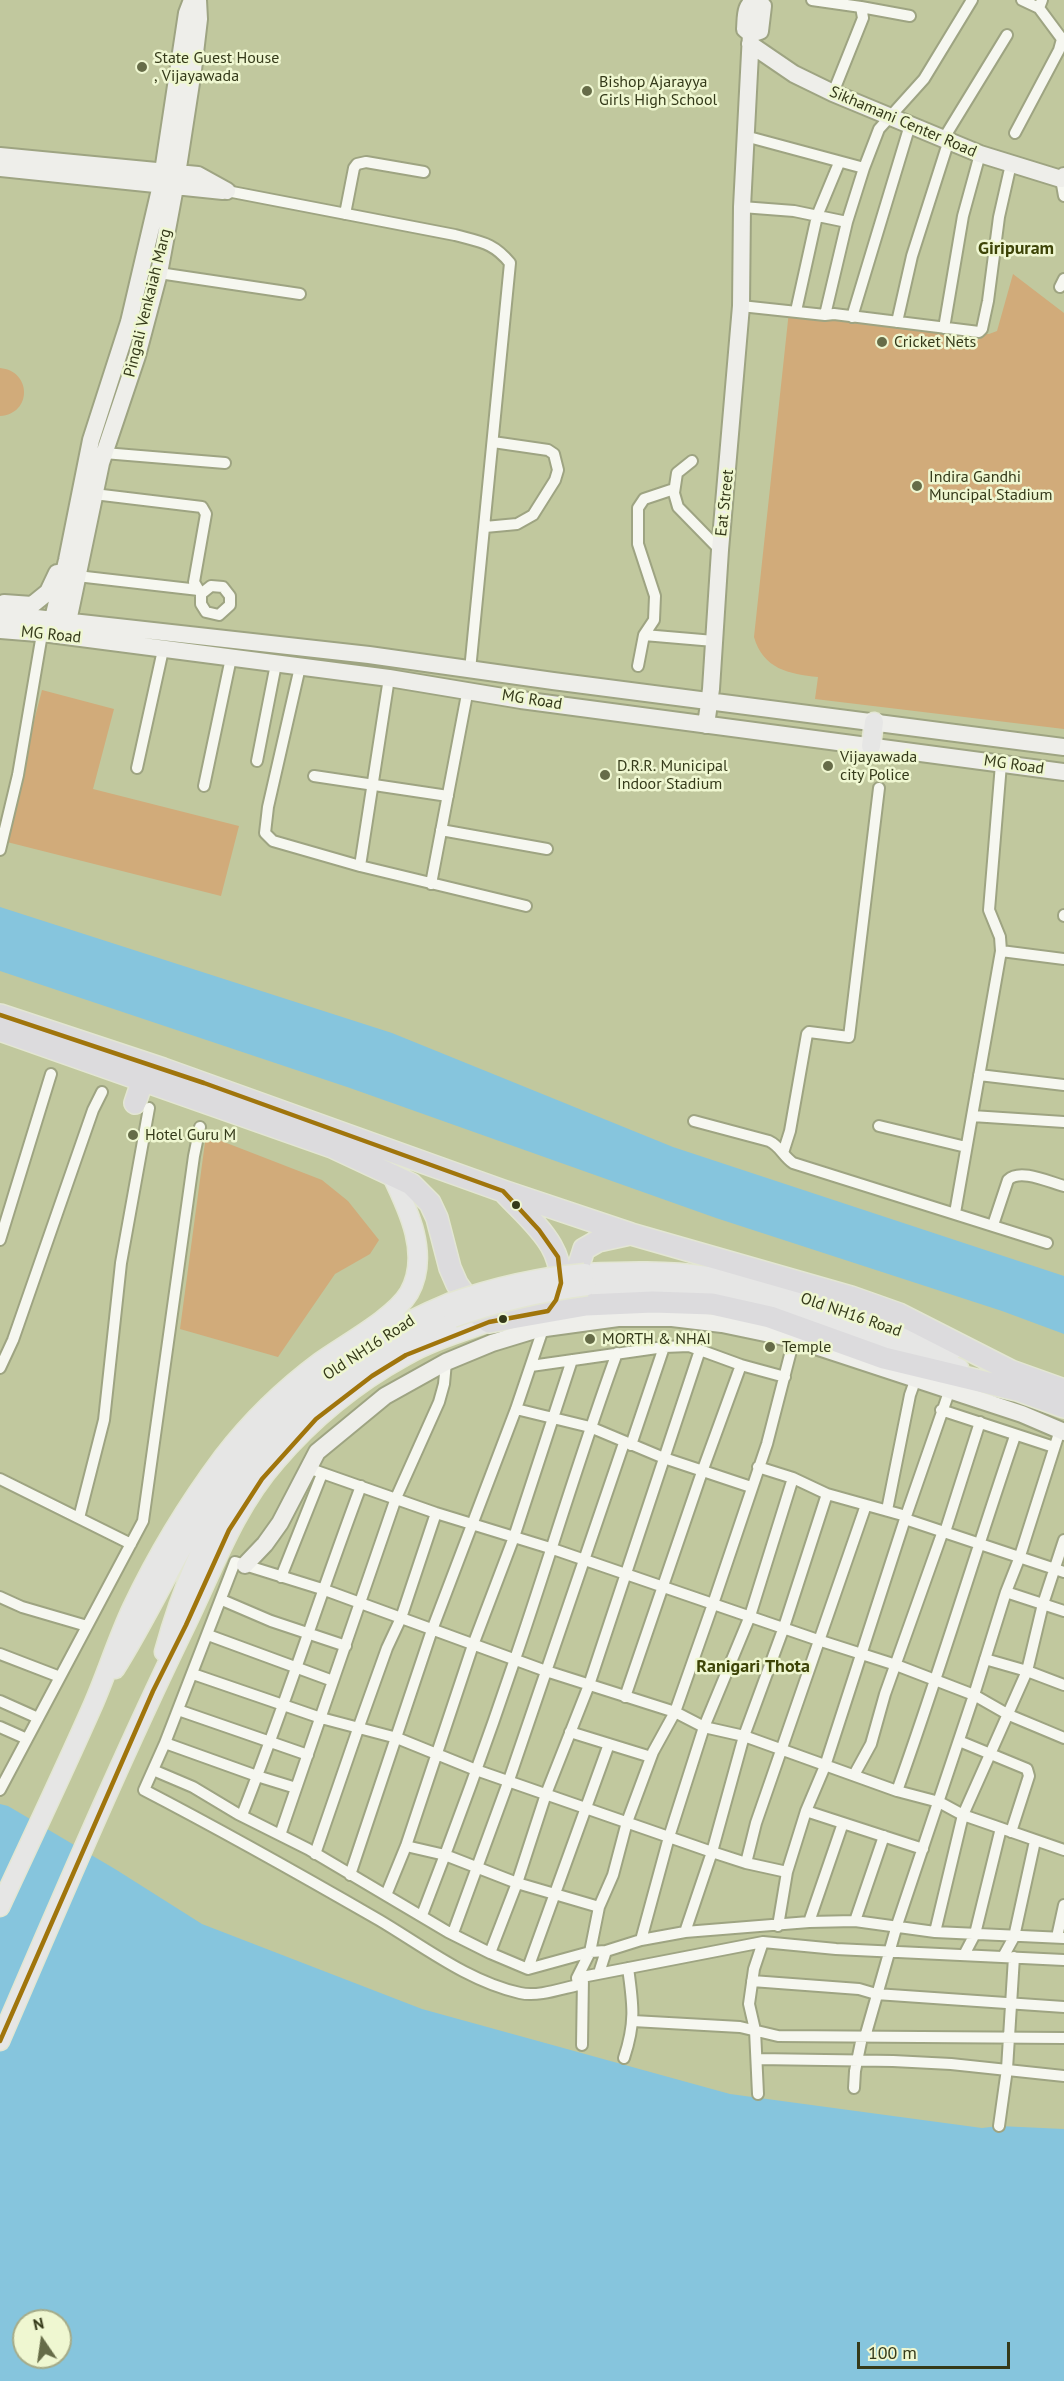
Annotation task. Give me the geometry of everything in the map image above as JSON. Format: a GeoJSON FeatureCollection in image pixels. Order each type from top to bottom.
{"type":"FeatureCollection","features":[{"type":"Feature","properties":{"kind":"highway"},"geometry":{"type":"LineString","coordinates":[[0,1015],[173,1072],[503,1191],[631,1234],[851,1297],[899,1314],[1064,1407]]}},
{"type":"Feature","properties":{"kind":"highway"},"geometry":{"type":"LineString","coordinates":[[0,1030],[332,1147],[390,1172],[411,1184],[430,1203],[437,1218],[450,1268],[457,1284],[478,1315],[489,1322],[545,1320],[586,1288],[652,1302],[712,1304],[770,1317],[884,1358],[1064,1390]]}},
{"type":"Feature","properties":{"kind":"highway"},"geometry":{"type":"LineString","coordinates":[[142,1106],[143,1079]]}},
{"type":"Feature","properties":{"kind":"highway"},"geometry":{"type":"LineString","coordinates":[[411,1184],[423,1162]]}},
{"type":"Feature","properties":{"kind":"highway"},"geometry":{"type":"LineString","coordinates":[[503,1191],[539,1230],[558,1257],[561,1283],[556,1300],[545,1320]]}},
{"type":"Feature","properties":{"kind":"highway"},"geometry":{"type":"LineString","coordinates":[[586,1288],[581,1294],[578,1268],[584,1249],[598,1241],[631,1234]]}},
{"type":"Feature","properties":{"kind":"main road"},"geometry":{"type":"LineString","coordinates":[[871,746],[874,722]]}},
{"type":"Feature","properties":{"kind":"main road"},"geometry":{"type":"LineString","coordinates":[[0,1907],[94,1704],[132,1608],[192,1500],[225,1455],[255,1420],[320,1362],[392,1312],[409,1293],[416,1274],[417,1252],[406,1206],[390,1172]]}},
{"type":"Feature","properties":{"kind":"main road","name":"Old NH16 Road"},"geometry":{"type":"LineString","coordinates":[[153,1691],[170,1630],[192,1568],[220,1511],[241,1480],[292,1422],[331,1388],[451,1311],[508,1284],[550,1276],[586,1288],[637,1271],[709,1276],[747,1283],[809,1299],[1014,1380]]}},
{"type":"Feature","properties":{"kind":"main road","name":"Old NH16 Road"},"geometry":{"type":"LineString","coordinates":[[94,1704],[126,1652],[207,1505],[232,1467],[262,1432],[282,1411],[328,1372],[376,1339],[417,1316],[451,1311]]}},
{"type":"Feature","properties":{"kind":"main road"},"geometry":{"type":"LineString","coordinates":[[0,2041],[153,1691],[229,1530],[276,1461],[316,1419],[372,1376],[414,1351],[489,1322]]}},
{"type":"Feature","properties":{"kind":"street","name":"Pingali Venkaiah Marg"},"geometry":{"type":"LineString","coordinates":[[55,629],[77,578],[104,453],[146,325],[159,273],[187,13],[192,0]]}},
{"type":"Feature","properties":{"kind":"street","name":"Pingali Venkaiah Marg"},"geometry":{"type":"LineString","coordinates":[[55,629],[91,440],[129,322],[169,180],[193,70],[199,19],[198,0]]}},
{"type":"Feature","properties":{"kind":"street"},"geometry":{"type":"LineString","coordinates":[[812,0],[910,16]]}},
{"type":"Feature","properties":{"kind":"street"},"geometry":{"type":"LineString","coordinates":[[825,315],[847,222],[879,129],[924,79],[972,0]]}},
{"type":"Feature","properties":{"kind":"street"},"geometry":{"type":"LineString","coordinates":[[1015,133],[1063,39],[1041,4],[1022,0]]}},
{"type":"Feature","properties":{"kind":"street","name":"Eat Street"},"geometry":{"type":"LineString","coordinates":[[706,725],[710,700],[741,306],[742,207],[751,39],[745,29],[747,5],[757,1]]}},
{"type":"Feature","properties":{"kind":"street"},"geometry":{"type":"LineString","coordinates":[[833,93],[863,18],[861,7]]}},
{"type":"Feature","properties":{"kind":"street"},"geometry":{"type":"LineString","coordinates":[[897,322],[912,256],[947,139],[1007,35]]}},
{"type":"Feature","properties":{"kind":"street","name":"Sikhamani Center Road"},"geometry":{"type":"LineString","coordinates":[[751,39],[794,74],[833,93],[980,154],[1063,178]]}},
{"type":"Feature","properties":{"kind":"street"},"geometry":{"type":"LineString","coordinates":[[852,317],[910,125]]}},
{"type":"Feature","properties":{"kind":"street"},"geometry":{"type":"LineString","coordinates":[[745,136],[864,168]]}},
{"type":"Feature","properties":{"kind":"street"},"geometry":{"type":"LineString","coordinates":[[944,328],[963,216],[980,154]]}},
{"type":"Feature","properties":{"kind":"street"},"geometry":{"type":"LineString","coordinates":[[0,156],[169,180],[455,235],[492,245],[500,250],[510,263],[470,670]]}},
{"type":"Feature","properties":{"kind":"street"},"geometry":{"type":"LineString","coordinates":[[345,214],[354,168],[357,164],[366,162],[424,172]]}},
{"type":"Feature","properties":{"kind":"street"},"geometry":{"type":"LineString","coordinates":[[796,311],[817,216],[839,163]]}},
{"type":"Feature","properties":{"kind":"street"},"geometry":{"type":"LineString","coordinates":[[741,306],[834,314],[973,333],[982,329],[999,216],[1011,164]]}},
{"type":"Feature","properties":{"kind":"street"},"geometry":{"type":"LineString","coordinates":[[0,168],[169,180]]}},
{"type":"Feature","properties":{"kind":"street"},"geometry":{"type":"LineString","coordinates":[[1063,178],[1064,196]]}},
{"type":"Feature","properties":{"kind":"street"},"geometry":{"type":"LineString","coordinates":[[742,207],[794,211],[847,222]]}},
{"type":"Feature","properties":{"kind":"street"},"geometry":{"type":"LineString","coordinates":[[159,273],[300,294]]}},
{"type":"Feature","properties":{"kind":"street"},"geometry":{"type":"LineString","coordinates":[[110,379],[127,387]]}},
{"type":"Feature","properties":{"kind":"street"},"geometry":{"type":"LineString","coordinates":[[485,527],[517,524],[533,515],[555,480],[558,470],[554,454],[548,450],[493,442]]}},
{"type":"Feature","properties":{"kind":"street"},"geometry":{"type":"LineString","coordinates":[[104,453],[225,464]]}},
{"type":"Feature","properties":{"kind":"street"},"geometry":{"type":"LineString","coordinates":[[692,461],[677,473],[674,499],[678,507],[720,550]]}},
{"type":"Feature","properties":{"kind":"street"},"geometry":{"type":"LineString","coordinates":[[638,666],[644,635],[654,620],[655,596],[638,544],[638,508],[644,499],[674,489]]}},
{"type":"Feature","properties":{"kind":"street"},"geometry":{"type":"LineString","coordinates":[[94,494],[202,507],[206,514],[194,582],[200,592],[77,578],[78,602],[84,610],[89,615],[114,627]]}},
{"type":"Feature","properties":{"kind":"street"},"geometry":{"type":"LineString","coordinates":[[0,603],[32,605],[48,592],[67,560]]}},
{"type":"Feature","properties":{"kind":"street","name":"MG Road"},"geometry":{"type":"LineString","coordinates":[[0,614],[55,629],[163,650],[389,678],[521,700],[1064,772]]}},
{"type":"Feature","properties":{"kind":"street","name":"MG Road"},"geometry":{"type":"LineString","coordinates":[[0,630],[114,627],[369,655],[1064,747]]}},
{"type":"Feature","properties":{"kind":"street"},"geometry":{"type":"LineString","coordinates":[[0,850],[55,629]]}},
{"type":"Feature","properties":{"kind":"street"},"geometry":{"type":"LineString","coordinates":[[644,635],[714,641]]}},
{"type":"Feature","properties":{"kind":"street"},"geometry":{"type":"LineString","coordinates":[[137,768],[163,650]]}},
{"type":"Feature","properties":{"kind":"street"},"geometry":{"type":"LineString","coordinates":[[204,786],[231,658]]}},
{"type":"Feature","properties":{"kind":"street"},"geometry":{"type":"LineString","coordinates":[[257,761],[276,664]]}},
{"type":"Feature","properties":{"kind":"street"},"geometry":{"type":"LineString","coordinates":[[300,667],[268,807],[265,833],[273,841],[360,866],[526,906]]}},
{"type":"Feature","properties":{"kind":"street"},"geometry":{"type":"LineString","coordinates":[[360,866],[389,678]]}},
{"type":"Feature","properties":{"kind":"street"},"geometry":{"type":"LineString","coordinates":[[431,884],[468,690]]}},
{"type":"Feature","properties":{"kind":"street"},"geometry":{"type":"LineString","coordinates":[[955,1213],[1000,951],[1000,937],[989,910],[1000,764]]}},
{"type":"Feature","properties":{"kind":"street"},"geometry":{"type":"LineString","coordinates":[[314,776],[448,796]]}},
{"type":"Feature","properties":{"kind":"street"},"geometry":{"type":"LineString","coordinates":[[783,1153],[790,1131],[807,1034],[809,1032],[849,1037],[879,788]]}},
{"type":"Feature","properties":{"kind":"street"},"geometry":{"type":"LineString","coordinates":[[441,830],[547,849]]}},
{"type":"Feature","properties":{"kind":"street"},"geometry":{"type":"LineString","coordinates":[[1000,951],[1064,959]]}},
{"type":"Feature","properties":{"kind":"street"},"geometry":{"type":"LineString","coordinates":[[0,1240],[51,1074]]}},
{"type":"Feature","properties":{"kind":"street"},"geometry":{"type":"LineString","coordinates":[[979,1075],[1064,1085]]}},
{"type":"Feature","properties":{"kind":"street"},"geometry":{"type":"LineString","coordinates":[[0,1368],[13,1340],[66,1185],[102,1092]]}},
{"type":"Feature","properties":{"kind":"street"},"geometry":{"type":"LineString","coordinates":[[79,1518],[104,1420],[120,1263],[142,1106]]}},
{"type":"Feature","properties":{"kind":"street"},"geometry":{"type":"LineString","coordinates":[[972,1116],[1064,1122]]}},
{"type":"Feature","properties":{"kind":"street"},"geometry":{"type":"LineString","coordinates":[[694,1121],[769,1141],[775,1144],[793,1163],[1047,1243]]}},
{"type":"Feature","properties":{"kind":"street"},"geometry":{"type":"LineString","coordinates":[[879,1126],[966,1147]]}},
{"type":"Feature","properties":{"kind":"street"},"geometry":{"type":"LineString","coordinates":[[0,1790],[143,1521],[200,1127]]}},
{"type":"Feature","properties":{"kind":"street"},"geometry":{"type":"LineString","coordinates":[[993,1225],[1008,1180],[1012,1176],[1022,1175],[1064,1186]]}},
{"type":"Feature","properties":{"kind":"street"},"geometry":{"type":"LineString","coordinates":[[281,1577],[315,1471],[317,1452],[385,1396],[398,1382],[545,1320],[672,1318],[722,1324],[794,1340],[1063,1427],[1054,1447],[975,1695],[897,1925],[856,2061],[854,2088]]}},
{"type":"Feature","properties":{"kind":"street"},"geometry":{"type":"LineString","coordinates":[[350,1875],[432,1630],[516,1409],[545,1320]]}},
{"type":"Feature","properties":{"kind":"street"},"geometry":{"type":"LineString","coordinates":[[794,1340],[758,1467],[713,1604],[675,1712],[651,1757],[627,1822],[613,1875],[599,1907],[590,1952],[578,1985],[535,1994],[521,1994],[485,1981],[216,1827],[144,1790],[193,1674],[235,1562],[322,1589],[473,1645],[516,1658],[546,1671],[675,1712],[704,1727],[744,1737],[897,1791],[939,1802],[963,1815],[1064,1850]]}},
{"type":"Feature","properties":{"kind":"street"},"geometry":{"type":"LineString","coordinates":[[531,1366],[664,1347],[689,1346],[741,1365],[785,1377]]}},
{"type":"Feature","properties":{"kind":"street"},"geometry":{"type":"LineString","coordinates":[[453,1933],[664,1347]]}},
{"type":"Feature","properties":{"kind":"street"},"geometry":{"type":"LineString","coordinates":[[490,1953],[546,1794],[589,1685],[700,1350]]}},
{"type":"Feature","properties":{"kind":"street"},"geometry":{"type":"LineString","coordinates":[[422,1915],[516,1658],[590,1427],[617,1353]]}},
{"type":"Feature","properties":{"kind":"street"},"geometry":{"type":"LineString","coordinates":[[386,1894],[406,1846],[473,1645],[514,1538],[572,1360]]}},
{"type":"Feature","properties":{"kind":"street"},"geometry":{"type":"LineString","coordinates":[[280,1835],[396,1497],[439,1402],[444,1384],[446,1362]]}},
{"type":"Feature","properties":{"kind":"street"},"geometry":{"type":"LineString","coordinates":[[625,1697],[741,1365]]}},
{"type":"Feature","properties":{"kind":"street"},"geometry":{"type":"LineString","coordinates":[[887,1510],[910,1395],[915,1381]]}},
{"type":"Feature","properties":{"kind":"street"},"geometry":{"type":"LineString","coordinates":[[758,2094],[755,2030],[749,2004],[752,1981],[777,1926],[787,1872],[806,1811],[825,1766],[941,1410],[949,1392]]}},
{"type":"Feature","properties":{"kind":"street"},"geometry":{"type":"LineString","coordinates":[[516,1409],[590,1427],[664,1458],[751,1487]]}},
{"type":"Feature","properties":{"kind":"street"},"geometry":{"type":"LineString","coordinates":[[941,1410],[1054,1447]]}},
{"type":"Feature","properties":{"kind":"street"},"geometry":{"type":"LineString","coordinates":[[854,1775],[871,1744],[980,1422]]}},
{"type":"Feature","properties":{"kind":"street"},"geometry":{"type":"LineString","coordinates":[[897,1791],[937,1680],[1015,1436]]}},
{"type":"Feature","properties":{"kind":"street"},"geometry":{"type":"LineString","coordinates":[[758,1467],[793,1478],[827,1494],[887,1510],[1019,1558],[1059,1570]]}},
{"type":"Feature","properties":{"kind":"street"},"geometry":{"type":"LineString","coordinates":[[315,1471],[472,1525],[550,1548],[818,1640],[863,1653],[975,1695],[1009,1715],[1064,1738]]}},
{"type":"Feature","properties":{"kind":"street"},"geometry":{"type":"LineString","coordinates":[[245,1565],[266,1544],[315,1471]]}},
{"type":"Feature","properties":{"kind":"street"},"geometry":{"type":"LineString","coordinates":[[641,1940],[669,1837],[704,1727],[750,1616],[793,1478]]}},
{"type":"Feature","properties":{"kind":"street"},"geometry":{"type":"LineString","coordinates":[[0,1479],[131,1544]]}},
{"type":"Feature","properties":{"kind":"street"},"geometry":{"type":"LineString","coordinates":[[242,1815],[285,1705],[322,1589],[361,1486]]}},
{"type":"Feature","properties":{"kind":"street"},"geometry":{"type":"LineString","coordinates":[[685,1932],[712,1852],[744,1737],[784,1627],[827,1494]]}},
{"type":"Feature","properties":{"kind":"street"},"geometry":{"type":"LineString","coordinates":[[746,1863],[756,1823],[866,1505]]}},
{"type":"Feature","properties":{"kind":"street"},"geometry":{"type":"LineString","coordinates":[[315,1854],[387,1648],[401,1618],[436,1513]]}},
{"type":"Feature","properties":{"kind":"street"},"geometry":{"type":"LineString","coordinates":[[935,1932],[963,1815],[1027,1671],[1043,1604],[1059,1570],[1064,1540]]}},
{"type":"Feature","properties":{"kind":"street"},"geometry":{"type":"LineString","coordinates":[[1006,1592],[1064,1611]]}},
{"type":"Feature","properties":{"kind":"street"},"geometry":{"type":"LineString","coordinates":[[0,1597],[22,1607],[87,1626]]}},
{"type":"Feature","properties":{"kind":"street"},"geometry":{"type":"LineString","coordinates":[[222,1600],[346,1646]]}},
{"type":"Feature","properties":{"kind":"street"},"geometry":{"type":"LineString","coordinates":[[208,1635],[333,1681]]}},
{"type":"Feature","properties":{"kind":"street"},"geometry":{"type":"LineString","coordinates":[[0,1654],[60,1677]]}},
{"type":"Feature","properties":{"kind":"street"},"geometry":{"type":"LineString","coordinates":[[985,1659],[1027,1671],[1064,1686]]}},
{"type":"Feature","properties":{"kind":"street"},"geometry":{"type":"LineString","coordinates":[[193,1674],[321,1718],[397,1738],[476,1770],[712,1852],[746,1863],[787,1872]]}},
{"type":"Feature","properties":{"kind":"street"},"geometry":{"type":"LineString","coordinates":[[0,1701],[38,1718]]}},
{"type":"Feature","properties":{"kind":"street"},"geometry":{"type":"LineString","coordinates":[[178,1710],[308,1755]]}},
{"type":"Feature","properties":{"kind":"street"},"geometry":{"type":"LineString","coordinates":[[0,1727],[27,1739]]}},
{"type":"Feature","properties":{"kind":"street"},"geometry":{"type":"LineString","coordinates":[[570,1732],[651,1757]]}},
{"type":"Feature","properties":{"kind":"street"},"geometry":{"type":"LineString","coordinates":[[959,1741],[991,1753],[1029,1772],[1006,1830],[975,1934],[964,1955]]}},
{"type":"Feature","properties":{"kind":"street"},"geometry":{"type":"LineString","coordinates":[[165,1743],[296,1788]]}},
{"type":"Feature","properties":{"kind":"street"},"geometry":{"type":"LineString","coordinates":[[528,1968],[609,1744]]}},
{"type":"Feature","properties":{"kind":"street"},"geometry":{"type":"LineString","coordinates":[[153,1770],[193,1788],[315,1854],[490,1953],[528,1968],[590,1952],[606,1951],[641,1940],[685,1932],[809,1922],[855,1921],[935,1932],[1061,1938],[1064,1905]]}},
{"type":"Feature","properties":{"kind":"street"},"geometry":{"type":"LineString","coordinates":[[806,1811],[923,1849]]}},
{"type":"Feature","properties":{"kind":"street"},"geometry":{"type":"LineString","coordinates":[[809,1922],[843,1823]]}},
{"type":"Feature","properties":{"kind":"street"},"geometry":{"type":"LineString","coordinates":[[855,1921],[884,1836]]}},
{"type":"Feature","properties":{"kind":"street"},"geometry":{"type":"LineString","coordinates":[[999,2126],[1012,2004],[1009,1957],[1035,1841]]}},
{"type":"Feature","properties":{"kind":"street"},"geometry":{"type":"LineString","coordinates":[[406,1846],[445,1855],[516,1883],[599,1907]]}},
{"type":"Feature","properties":{"kind":"street"},"geometry":{"type":"LineString","coordinates":[[580,1977],[768,1943],[890,1952],[1064,1960]]}},
{"type":"Feature","properties":{"kind":"street"},"geometry":{"type":"LineString","coordinates":[[599,1973],[606,1951]]}},
{"type":"Feature","properties":{"kind":"street"},"geometry":{"type":"LineString","coordinates":[[624,2058],[633,2021],[628,1968]]}},
{"type":"Feature","properties":{"kind":"street"},"geometry":{"type":"LineString","coordinates":[[580,1977],[582,2045]]}},
{"type":"Feature","properties":{"kind":"street"},"geometry":{"type":"LineString","coordinates":[[752,1981],[858,1989],[876,1994],[1064,2007]]}},
{"type":"Feature","properties":{"kind":"street"},"geometry":{"type":"LineString","coordinates":[[633,2021],[740,2027],[778,2036],[1064,2038]]}},
{"type":"Feature","properties":{"kind":"street"},"geometry":{"type":"LineString","coordinates":[[772,2060],[776,2048]]}},
{"type":"Feature","properties":{"kind":"street"},"geometry":{"type":"LineString","coordinates":[[757,2059],[939,2064],[1064,2076]]}},
{"type":"Feature","properties":{"kind":"shaded area","name":"Indira Gandhi Muncipal Stadium"},"geometry":{"type":"Polygon","coordinates":[[[1013,274],[1064,313],[1064,729],[815,699],[818,677],[778,668],[764,656],[754,637],[789,311],[989,334],[997,331],[1013,274]]]}},
{"type":"Feature","properties":{"kind":"shaded area"},"geometry":{"type":"Polygon","coordinates":[[[0,368],[18,376],[24,392],[18,408],[0,416],[0,368]]]}},
{"type":"Feature","properties":{"kind":"shaded area"},"geometry":{"type":"Polygon","coordinates":[[[42,690],[114,709],[93,789],[239,826],[221,896],[3,841],[42,690]]]}},
{"type":"Feature","properties":{"kind":"shaded area"},"geometry":{"type":"Polygon","coordinates":[[[206,1135],[322,1180],[348,1201],[379,1240],[370,1254],[335,1274],[278,1357],[180,1329],[206,1135]]]}},
{"type":"Feature","properties":{"kind":"water"},"geometry":{"type":"Polygon","coordinates":[[[0,907],[392,1033],[673,1147],[1064,1276],[1064,1334],[1002,1311],[716,1218],[350,1088],[0,971],[0,907]]]}},
{"type":"Feature","properties":{"kind":"water"},"geometry":{"type":"Polygon","coordinates":[[[0,1804],[8,1806],[115,1869],[202,1924],[422,2009],[730,2094],[982,2128],[999,2126],[1064,2129],[1064,2381],[0,2381],[0,1804]]]}},
{"type":"Feature","properties":{"kind":"transit line"},"geometry":{"type":"LineString","coordinates":[[0,1015],[204,1083],[503,1191],[539,1230],[558,1257],[561,1283],[556,1300],[548,1311],[489,1322],[406,1355],[372,1376],[316,1419],[262,1479],[229,1530],[153,1691],[0,2041]]}},
{"type":"Feature","properties":{"kind":"place","name":"State Guest House , Vijayawada"},"geometry":{"type":"Point","coordinates":[142,67]}},
{"type":"Feature","properties":{"kind":"place","name":"Bishop Ajarayya Girls High School"},"geometry":{"type":"Point","coordinates":[587,91]}},
{"type":"Feature","properties":{"kind":"place","name":"Cricket Nets"},"geometry":{"type":"Point","coordinates":[882,342]}},
{"type":"Feature","properties":{"kind":"place","name":"Indira Gandhi Muncipal Stadium"},"geometry":{"type":"Point","coordinates":[917,486]}},
{"type":"Feature","properties":{"kind":"place","name":"Vijayawada city Police"},"geometry":{"type":"Point","coordinates":[828,766]}},
{"type":"Feature","properties":{"kind":"place","name":"D.R.R. Municipal Indoor Stadium"},"geometry":{"type":"Point","coordinates":[605,775]}},
{"type":"Feature","properties":{"kind":"place","name":"Hotel Guru M"},"geometry":{"type":"Point","coordinates":[133,1135]}},
{"type":"Feature","properties":{"kind":"place","name":"MORTH & NHAI"},"geometry":{"type":"Point","coordinates":[590,1339]}},
{"type":"Feature","properties":{"kind":"place","name":"Temple"},"geometry":{"type":"Point","coordinates":[770,1347]}},
{"type":"Feature","properties":{"kind":"district","name":"Giripuram"},"geometry":{"type":"Point","coordinates":[1016,249]}},
{"type":"Feature","properties":{"kind":"district","name":"Ranigari Thota"},"geometry":{"type":"Point","coordinates":[753,1667]}}]}
